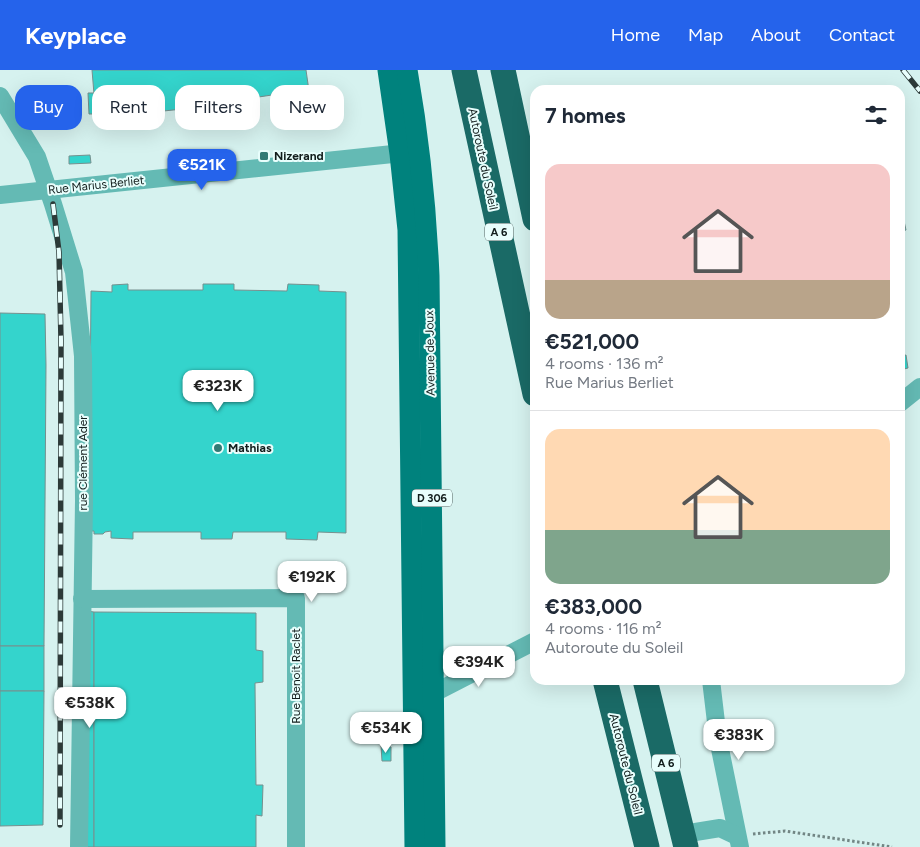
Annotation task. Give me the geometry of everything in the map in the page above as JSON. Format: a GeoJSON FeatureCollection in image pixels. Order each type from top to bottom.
{"type":"FeatureCollection","features":[{"type":"Feature","properties":{"kind":"highway","name":"Autoroute du Soleil"},"geometry":{"type":"LineString","coordinates":[[464,70],[530,371]]}},
{"type":"Feature","properties":{"kind":"highway"},"geometry":{"type":"LineString","coordinates":[[503,70],[530,196]]}},
{"type":"Feature","properties":{"kind":"highway","name":"Autoroute du Soleil"},"geometry":{"type":"LineString","coordinates":[[606,685],[646,847]]}},
{"type":"Feature","properties":{"kind":"highway","name":"A 6"},"geometry":{"type":"LineString","coordinates":[[646,685],[685,841]]}},
{"type":"Feature","properties":{"kind":"main road","name":"Avenue de Joux"},"geometry":{"type":"LineString","coordinates":[[388,70],[410,152],[427,228],[429,276],[421,457],[424,693],[435,847]]}},
{"type":"Feature","properties":{"kind":"main road","name":"Avenue de Joux"},"geometry":{"type":"LineString","coordinates":[[407,70],[410,152]]}},
{"type":"Feature","properties":{"kind":"main road","name":"Avenue de Joux"},"geometry":{"type":"LineString","coordinates":[[415,847],[424,693]]}},
{"type":"Feature","properties":{"kind":"street","name":"rue Clément Ader"},"geometry":{"type":"LineString","coordinates":[[0,96],[37,157],[48,190],[74,272],[84,356],[79,847]]}},
{"type":"Feature","properties":{"kind":"street","name":"Rue Marius Berliet"},"geometry":{"type":"LineString","coordinates":[[0,195],[410,152]]}},
{"type":"Feature","properties":{"kind":"street"},"geometry":{"type":"LineString","coordinates":[[905,400],[920,387]]}},
{"type":"Feature","properties":{"kind":"street","name":"Rue Benoit Raclet"},"geometry":{"type":"LineString","coordinates":[[82,599],[296,598],[296,847]]}},
{"type":"Feature","properties":{"kind":"street"},"geometry":{"type":"LineString","coordinates":[[424,693],[530,643]]}},
{"type":"Feature","properties":{"kind":"street"},"geometry":{"type":"LineString","coordinates":[[712,685],[718,739],[739,842]]}},
{"type":"Feature","properties":{"kind":"street"},"geometry":{"type":"LineString","coordinates":[[685,841],[720,828],[739,842]]}},
{"type":"Feature","properties":{"kind":"path"},"geometry":{"type":"LineString","coordinates":[[739,842],[785,831],[892,847]]}},
{"type":"Feature","properties":{"kind":"building"},"geometry":{"type":"Polygon","coordinates":[[[92,70],[306,70],[308,85],[270,85],[270,95],[260,97],[260,85],[175,85],[175,110],[165,111],[165,85],[93,85],[92,70]]]}},
{"type":"Feature","properties":{"kind":"building"},"geometry":{"type":"Polygon","coordinates":[[[88,93],[92,93],[92,114],[89,114],[88,93]]]}},
{"type":"Feature","properties":{"kind":"building"},"geometry":{"type":"Polygon","coordinates":[[[90,155],[91,163],[69,164],[69,156],[90,155]]]}},
{"type":"Feature","properties":{"kind":"building","name":"Mathias"},"geometry":{"type":"Polygon","coordinates":[[[128,284],[128,290],[203,290],[203,284],[234,284],[234,290],[287,291],[288,284],[319,285],[319,291],[346,292],[346,533],[318,532],[317,540],[286,539],[286,532],[233,532],[232,539],[201,539],[201,532],[133,532],[133,539],[111,538],[111,531],[103,534],[94,534],[94,531],[89,531],[91,291],[112,292],[112,285],[128,284]]]}},
{"type":"Feature","properties":{"kind":"building"},"geometry":{"type":"Polygon","coordinates":[[[0,313],[45,314],[44,646],[0,646],[0,313]]]}},
{"type":"Feature","properties":{"kind":"building"},"geometry":{"type":"Polygon","coordinates":[[[906,355],[908,368],[905,369],[906,355]]]}},
{"type":"Feature","properties":{"kind":"building"},"geometry":{"type":"Polygon","coordinates":[[[87,611],[94,612],[94,847],[87,847],[87,611]]]}},
{"type":"Feature","properties":{"kind":"building"},"geometry":{"type":"Polygon","coordinates":[[[94,612],[256,613],[256,650],[263,651],[263,682],[255,683],[256,785],[263,785],[262,816],[256,815],[256,847],[94,847],[94,612]]]}},
{"type":"Feature","properties":{"kind":"building"},"geometry":{"type":"Polygon","coordinates":[[[0,646],[44,646],[44,691],[0,691],[0,646]]]}},
{"type":"Feature","properties":{"kind":"building"},"geometry":{"type":"Polygon","coordinates":[[[0,691],[44,691],[43,825],[0,826],[0,691]]]}},
{"type":"Feature","properties":{"kind":"building"},"geometry":{"type":"Polygon","coordinates":[[[381,746],[391,747],[391,761],[382,761],[381,746]]]}},
{"type":"Feature","properties":{"kind":"railway"},"geometry":{"type":"LineString","coordinates":[[903,70],[920,91]]}},
{"type":"Feature","properties":{"kind":"railway"},"geometry":{"type":"LineString","coordinates":[[53,204],[59,252],[61,340],[60,825]]}},
{"type":"Feature","properties":{"kind":"place","name":"Nizerand"},"geometry":{"type":"Point","coordinates":[264,156]}},
{"type":"Feature","properties":{"kind":"place","name":"Mathias"},"geometry":{"type":"Point","coordinates":[218,448]}}]}
